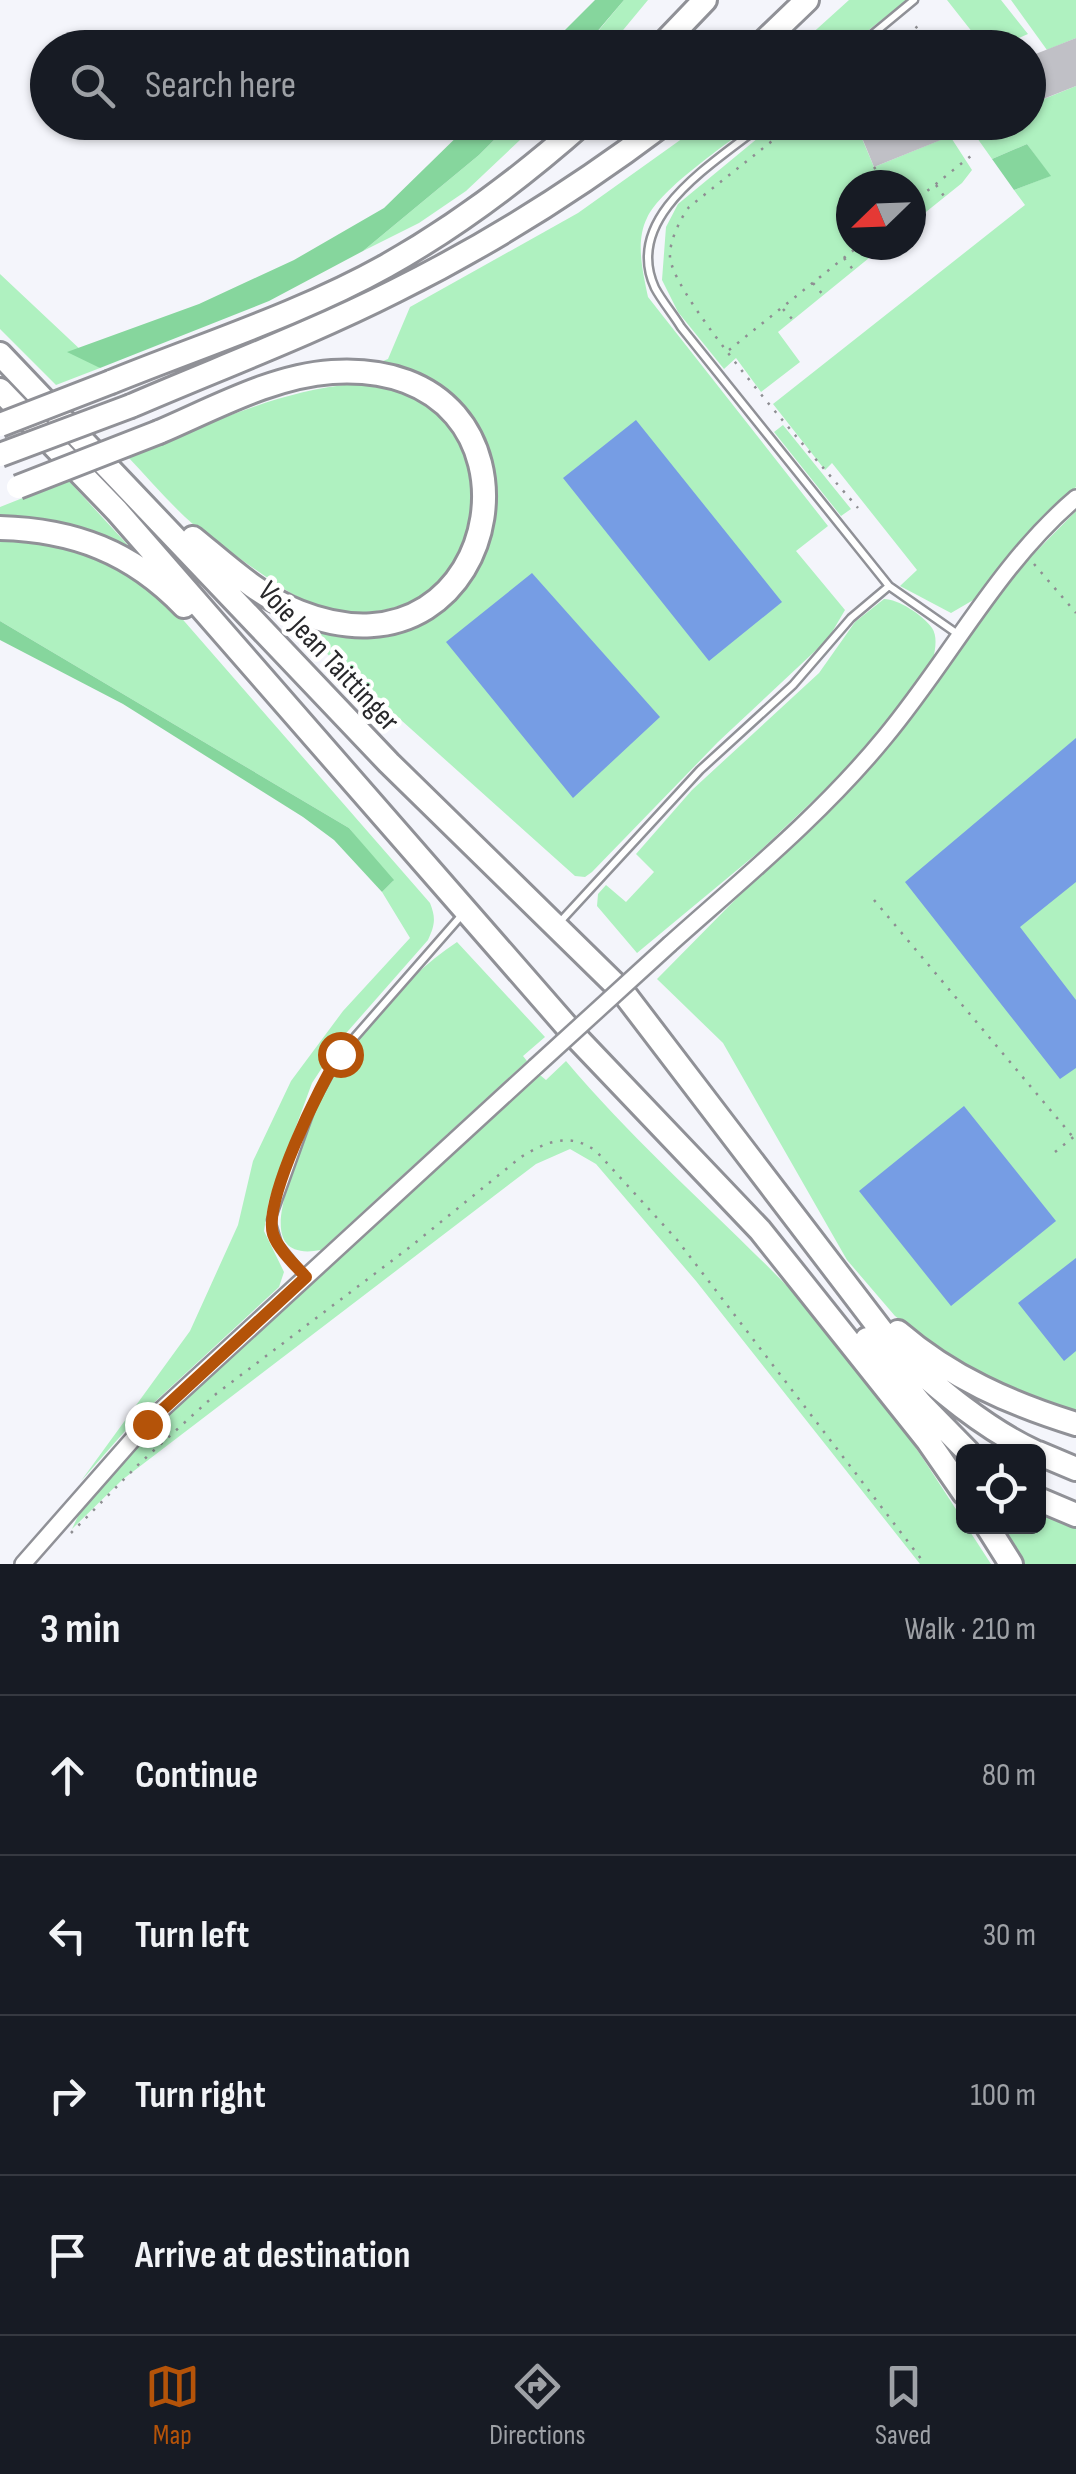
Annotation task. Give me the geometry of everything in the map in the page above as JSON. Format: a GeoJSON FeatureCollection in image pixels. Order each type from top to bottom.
{"type":"FeatureCollection","features":[{"type":"Feature","properties":{"kind":"highway"},"geometry":{"type":"LineString","coordinates":[[676,30],[705,0]]}},
{"type":"Feature","properties":{"kind":"highway"},"geometry":{"type":"LineString","coordinates":[[776,30],[807,0]]}},
{"type":"Feature","properties":{"kind":"highway"},"geometry":{"type":"LineString","coordinates":[[0,425],[296,308],[384,267],[462,220],[564,140]]}},
{"type":"Feature","properties":{"kind":"highway"},"geometry":{"type":"LineString","coordinates":[[0,455],[130,406],[325,324],[426,276],[520,222],[640,140]]}},
{"type":"Feature","properties":{"kind":"highway","name":"Voie Jean Taittinger"},"geometry":{"type":"LineString","coordinates":[[0,354],[389,763],[623,992],[830,1266]]}},
{"type":"Feature","properties":{"kind":"highway"},"geometry":{"type":"LineString","coordinates":[[9,490],[277,384],[328,372],[361,372],[422,387],[466,430],[480,461],[486,496],[480,538],[465,570],[438,599],[408,617],[367,626],[328,622],[294,611],[237,574],[162,508],[142,502]]}},
{"type":"Feature","properties":{"kind":"highway","name":"Voie Jean Taittinger"},"geometry":{"type":"LineString","coordinates":[[0,390],[117,511],[576,1038],[760,1230]]}},
{"type":"Feature","properties":{"kind":"highway"},"geometry":{"type":"LineString","coordinates":[[0,528],[44,529],[110,550],[150,576],[201,624],[248,659]]}},
{"type":"Feature","properties":{"kind":"highway"},"geometry":{"type":"LineString","coordinates":[[760,1230],[801,1261],[921,1404],[960,1444]]}},
{"type":"Feature","properties":{"kind":"highway"},"geometry":{"type":"LineString","coordinates":[[760,1230],[956,1482]]}},
{"type":"Feature","properties":{"kind":"highway"},"geometry":{"type":"LineString","coordinates":[[830,1266],[928,1358],[1015,1402],[1076,1424]]}},
{"type":"Feature","properties":{"kind":"highway"},"geometry":{"type":"LineString","coordinates":[[830,1266],[885,1337],[926,1378],[991,1427],[1022,1444]]}},
{"type":"Feature","properties":{"kind":"highway"},"geometry":{"type":"LineString","coordinates":[[1046,1456],[1076,1469]]}},
{"type":"Feature","properties":{"kind":"highway"},"geometry":{"type":"LineString","coordinates":[[1046,1502],[1076,1514]]}},
{"type":"Feature","properties":{"kind":"highway"},"geometry":{"type":"LineString","coordinates":[[992,1534],[1012,1564]]}},
{"type":"Feature","properties":{"kind":"street"},"geometry":{"type":"LineString","coordinates":[[22,1564],[147,1424],[846,782],[886,736],[1024,552],[1076,498]]}},
{"type":"Feature","properties":{"kind":"lane"},"geometry":{"type":"LineString","coordinates":[[878,30],[914,0]]}},
{"type":"Feature","properties":{"kind":"lane"},"geometry":{"type":"LineString","coordinates":[[743,140],[671,200],[654,223],[649,253],[654,286],[681,327],[888,586],[960,636]]}},
{"type":"Feature","properties":{"kind":"lane"},"geometry":{"type":"LineString","coordinates":[[556,926],[700,770],[793,686],[851,618],[888,586]]}},
{"type":"Feature","properties":{"kind":"lane"},"geometry":{"type":"LineString","coordinates":[[306,1277],[278,1244],[271,1220],[312,1106],[340,1054],[466,911]]}},
{"type":"Feature","properties":{"kind":"path"},"geometry":{"type":"LineString","coordinates":[[913,30],[918,26]]}},
{"type":"Feature","properties":{"kind":"path"},"geometry":{"type":"LineString","coordinates":[[773,140],[689,207],[670,256],[679,285],[858,508]]}},
{"type":"Feature","properties":{"kind":"path"},"geometry":{"type":"LineString","coordinates":[[926,193],[972,156]]}},
{"type":"Feature","properties":{"kind":"path"},"geometry":{"type":"LineString","coordinates":[[936,185],[946,199]]}},
{"type":"Feature","properties":{"kind":"path"},"geometry":{"type":"LineString","coordinates":[[729,351],[841,260]]}},
{"type":"Feature","properties":{"kind":"path"},"geometry":{"type":"LineString","coordinates":[[846,260],[855,272]]}},
{"type":"Feature","properties":{"kind":"path"},"geometry":{"type":"LineString","coordinates":[[812,283],[824,296]]}},
{"type":"Feature","properties":{"kind":"path"},"geometry":{"type":"LineString","coordinates":[[782,308],[794,321]]}},
{"type":"Feature","properties":{"kind":"path"},"geometry":{"type":"LineString","coordinates":[[1024,552],[1076,613]]}},
{"type":"Feature","properties":{"kind":"path"},"geometry":{"type":"LineString","coordinates":[[874,900],[1074,1136],[1055,1152]]}},
{"type":"Feature","properties":{"kind":"path"},"geometry":{"type":"LineString","coordinates":[[70,1534],[216,1394],[521,1157],[538,1146],[568,1138],[582,1141],[596,1151],[678,1241],[926,1564]]}},
{"type":"Feature","properties":{"kind":"green space"},"geometry":{"type":"Polygon","coordinates":[[[595,0],[624,0],[598,30],[565,30],[595,0]]]}},
{"type":"Feature","properties":{"kind":"green space"},"geometry":{"type":"Polygon","coordinates":[[[624,0],[648,0],[623,30],[599,30],[624,0]]]}},
{"type":"Feature","properties":{"kind":"green space"},"geometry":{"type":"Polygon","coordinates":[[[849,0],[907,0],[869,30],[816,30],[849,0]]]}},
{"type":"Feature","properties":{"kind":"green space"},"geometry":{"type":"Polygon","coordinates":[[[947,0],[1001,0],[1025,30],[971,30],[947,0]]]}},
{"type":"Feature","properties":{"kind":"green space"},"geometry":{"type":"Polygon","coordinates":[[[1011,0],[1076,0],[1076,38],[1047,50],[1046,30],[1033,30],[1011,0]]]}},
{"type":"Feature","properties":{"kind":"green space"},"geometry":{"type":"Polygon","coordinates":[[[1076,86],[1076,487],[1007,558],[975,599],[951,613],[900,586],[917,570],[832,463],[825,470],[773,404],[1025,205],[1014,190],[1050,176],[1027,144],[992,159],[979,140],[1046,140],[1046,98],[1076,86]]]}},
{"type":"Feature","properties":{"kind":"green space"},"geometry":{"type":"Polygon","coordinates":[[[454,140],[494,140],[363,251],[269,301],[100,368],[67,352],[199,304],[294,260],[384,208],[454,140]]]}},
{"type":"Feature","properties":{"kind":"green space"},"geometry":{"type":"Polygon","coordinates":[[[494,140],[520,140],[466,191],[419,223],[363,251],[494,140]]]}},
{"type":"Feature","properties":{"kind":"green space"},"geometry":{"type":"Polygon","coordinates":[[[680,140],[731,140],[666,193],[647,218],[641,247],[648,297],[828,526],[796,551],[845,610],[828,639],[718,742],[585,877],[575,876],[295,625],[300,621],[345,636],[400,631],[433,616],[470,582],[482,556],[492,513],[487,457],[477,430],[459,408],[370,366],[388,359],[410,307],[578,213],[680,140]]]}},
{"type":"Feature","properties":{"kind":"green space"},"geometry":{"type":"Polygon","coordinates":[[[755,140],[863,140],[874,167],[940,140],[953,140],[972,170],[926,212],[926,170],[836,170],[836,260],[867,260],[778,332],[800,362],[761,392],[736,358],[724,369],[678,312],[662,280],[666,227],[678,204],[755,140]]]}},
{"type":"Feature","properties":{"kind":"green space"},"geometry":{"type":"Polygon","coordinates":[[[1027,144],[1051,176],[1014,190],[992,159],[1027,144]]]}},
{"type":"Feature","properties":{"kind":"green space"},"geometry":{"type":"Polygon","coordinates":[[[0,274],[100,368],[56,385],[0,329],[0,274]]]}},
{"type":"Feature","properties":{"kind":"green space"},"geometry":{"type":"Polygon","coordinates":[[[353,384],[404,393],[432,406],[449,423],[470,467],[471,518],[454,565],[427,593],[398,606],[349,612],[318,606],[299,597],[192,523],[128,457],[266,403],[353,384]]]}},
{"type":"Feature","properties":{"kind":"green space"},"geometry":{"type":"Polygon","coordinates":[[[783,425],[851,509],[841,516],[774,432],[783,425]]]}},
{"type":"Feature","properties":{"kind":"green space"},"geometry":{"type":"Polygon","coordinates":[[[68,480],[137,555],[0,524],[0,507],[68,480]]]}},
{"type":"Feature","properties":{"kind":"green space"},"geometry":{"type":"Polygon","coordinates":[[[1076,511],[1076,1413],[978,1378],[895,1316],[847,1260],[723,1043],[657,979],[889,744],[1018,570],[1076,511]]]}},
{"type":"Feature","properties":{"kind":"green space"},"geometry":{"type":"Polygon","coordinates":[[[0,539],[72,546],[122,565],[171,606],[430,903],[434,917],[428,940],[341,1039],[312,1083],[269,1200],[264,1231],[284,1272],[279,1287],[133,1422],[81,1481],[190,1331],[238,1225],[253,1161],[291,1081],[343,1011],[410,938],[382,892],[393,881],[349,828],[0,621],[0,539]]]}},
{"type":"Feature","properties":{"kind":"green space"},"geometry":{"type":"Polygon","coordinates":[[[884,599],[910,609],[932,628],[933,660],[857,759],[760,851],[637,953],[597,906],[598,894],[606,885],[626,902],[654,872],[636,854],[692,790],[819,673],[855,622],[884,599]]]}},
{"type":"Feature","properties":{"kind":"green space"},"geometry":{"type":"Polygon","coordinates":[[[0,621],[349,828],[394,880],[382,892],[334,840],[303,817],[123,704],[0,640],[0,621]]]}},
{"type":"Feature","properties":{"kind":"green space"},"geometry":{"type":"Polygon","coordinates":[[[457,942],[545,1037],[523,1056],[527,1061],[321,1250],[301,1251],[289,1246],[282,1236],[283,1206],[314,1102],[378,1014],[416,975],[457,942]]]}},
{"type":"Feature","properties":{"kind":"green space"},"geometry":{"type":"Polygon","coordinates":[[[566,1061],[648,1149],[790,1289],[861,1371],[904,1430],[956,1509],[956,1534],[972,1534],[991,1564],[920,1564],[696,1281],[596,1164],[570,1149],[536,1164],[122,1480],[72,1529],[85,1501],[180,1404],[540,1075],[546,1080],[566,1061]]]}},
{"type":"Feature","properties":{"kind":"green space"},"geometry":{"type":"Polygon","coordinates":[[[1046,1512],[1076,1524],[1076,1564],[1023,1564],[1003,1534],[1046,1534],[1046,1512]]]}},
{"type":"Feature","properties":{"kind":"water"},"geometry":{"type":"Polygon","coordinates":[[[636,420],[782,602],[709,661],[563,478],[636,420]]]}},
{"type":"Feature","properties":{"kind":"water"},"geometry":{"type":"Polygon","coordinates":[[[532,573],[660,717],[573,798],[446,642],[532,573]]]}},
{"type":"Feature","properties":{"kind":"water"},"geometry":{"type":"Polygon","coordinates":[[[1076,738],[1076,882],[1020,927],[1076,1000],[1076,1068],[1060,1079],[905,882],[1076,738]]]}},
{"type":"Feature","properties":{"kind":"water"},"geometry":{"type":"Polygon","coordinates":[[[964,1106],[1056,1221],[951,1306],[859,1191],[964,1106]]]}},
{"type":"Feature","properties":{"kind":"water"},"geometry":{"type":"Polygon","coordinates":[[[1076,1258],[1076,1351],[1064,1361],[1018,1303],[1076,1258]]]}},
{"type":"Feature","properties":{"kind":"building"},"geometry":{"type":"Polygon","coordinates":[[[1076,38],[1076,86],[1046,98],[1046,50],[1076,38]]]}},
{"type":"Feature","properties":{"kind":"building"},"geometry":{"type":"Polygon","coordinates":[[[863,140],[941,140],[874,167],[863,140]]]}},
{"type":"Feature","properties":{"kind":"route"},"geometry":{"type":"LineString","coordinates":[[147,1424],[306,1277],[278,1244],[271,1220],[312,1106],[340,1054]]}}]}
